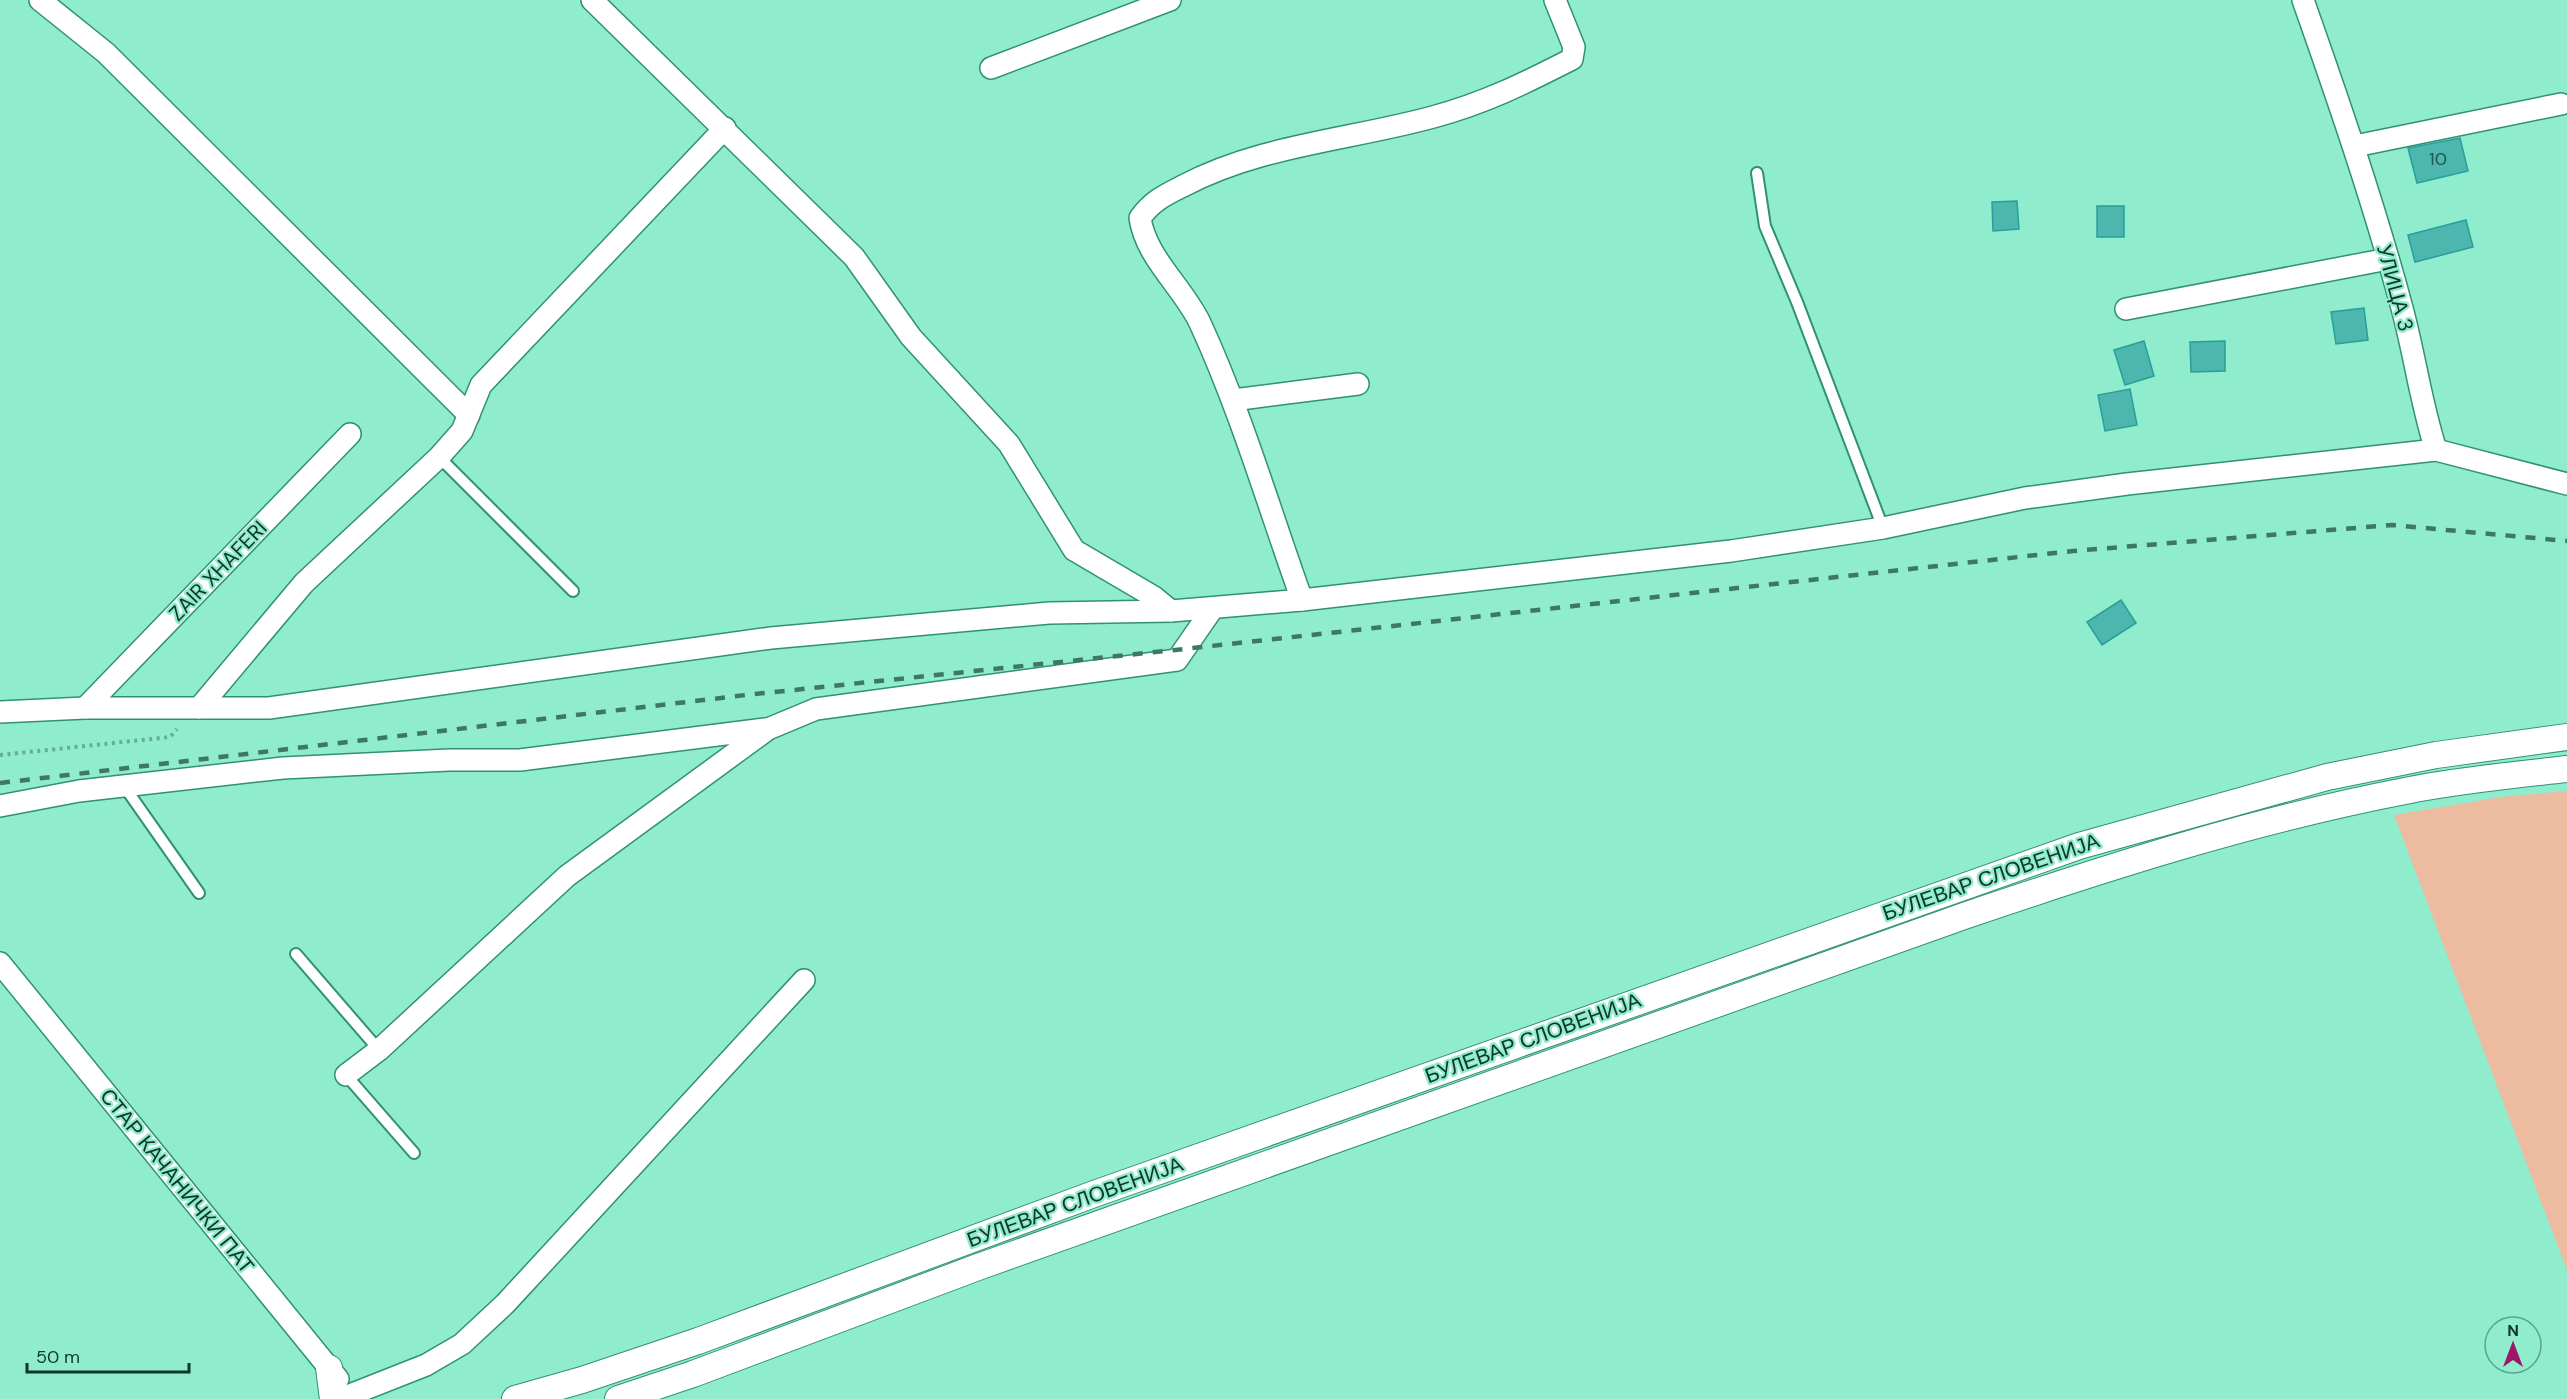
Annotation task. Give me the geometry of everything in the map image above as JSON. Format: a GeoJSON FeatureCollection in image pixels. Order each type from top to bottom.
{"type":"FeatureCollection","features":[{"type":"Feature","properties":{"kind":"street"},"geometry":{"type":"LineString","coordinates":[[40,0],[106,53],[469,415]]}},
{"type":"Feature","properties":{"kind":"street"},"geometry":{"type":"LineString","coordinates":[[592,0],[854,256],[911,337],[1009,444],[1074,550],[1154,597],[1171,611]]}},
{"type":"Feature","properties":{"kind":"street"},"geometry":{"type":"LineString","coordinates":[[991,68],[1170,0]]}},
{"type":"Feature","properties":{"kind":"street"},"geometry":{"type":"LineString","coordinates":[[1302,600],[1233,400],[1199,321],[1142,235],[1140,218],[1150,203],[1208,173],[1274,150],[1369,133],[1434,117],[1498,97],[1572,59],[1574,47],[1556,0]]}},
{"type":"Feature","properties":{"kind":"street","name":"УЛИЦА 3"},"geometry":{"type":"LineString","coordinates":[[2303,0],[2355,146],[2403,311],[2423,410],[2436,450]]}},
{"type":"Feature","properties":{"kind":"street"},"geometry":{"type":"LineString","coordinates":[[2355,146],[2561,104]]}},
{"type":"Feature","properties":{"kind":"street"},"geometry":{"type":"LineString","coordinates":[[199,708],[304,583],[439,457],[462,431],[481,386],[725,128]]}},
{"type":"Feature","properties":{"kind":"street"},"geometry":{"type":"LineString","coordinates":[[2126,309],[2388,260]]}},
{"type":"Feature","properties":{"kind":"street"},"geometry":{"type":"LineString","coordinates":[[1233,400],[1358,384]]}},
{"type":"Feature","properties":{"kind":"street","name":"ZAIR XHAFERI"},"geometry":{"type":"LineString","coordinates":[[85,708],[350,434]]}},
{"type":"Feature","properties":{"kind":"street"},"geometry":{"type":"LineString","coordinates":[[0,712],[85,708],[269,708],[771,638],[1049,613],[1171,611],[1302,600],[1720,552],[1883,528],[2036,496],[2205,474],[2436,450],[2567,484]]}},
{"type":"Feature","properties":{"kind":"street"},"geometry":{"type":"LineString","coordinates":[[346,1075],[379,1050],[567,876],[768,729],[816,709],[1177,660],[1213,608]]}},
{"type":"Feature","properties":{"kind":"street"},"geometry":{"type":"LineString","coordinates":[[0,806],[79,791],[283,768],[449,760],[520,760],[768,729]]}},
{"type":"Feature","properties":{"kind":"street","name":"БУЛЕВАР СЛОВЕНИЈА"},"geometry":{"type":"LineString","coordinates":[[515,1399],[582,1380],[698,1341],[1094,1194],[2079,846],[2327,777],[2436,755],[2567,737]]}},
{"type":"Feature","properties":{"kind":"street","name":"БУЛЕВАР СЛОВЕНИЈА"},"geometry":{"type":"LineString","coordinates":[[618,1399],[693,1374],[1000,1259],[2100,870],[2326,807],[2423,788],[2567,769]]}},
{"type":"Feature","properties":{"kind":"street","name":"СТАР КАЧАНИЧКИ ПАТ"},"geometry":{"type":"LineString","coordinates":[[0,963],[329,1368]]}},
{"type":"Feature","properties":{"kind":"street"},"geometry":{"type":"LineString","coordinates":[[329,1368],[346,1398],[426,1365],[471,1336],[505,1304],[804,980]]}},
{"type":"Feature","properties":{"kind":"lane"},"geometry":{"type":"LineString","coordinates":[[1757,174],[1765,226],[1797,302],[1883,528]]}},
{"type":"Feature","properties":{"kind":"lane"},"geometry":{"type":"LineString","coordinates":[[439,457],[573,591]]}},
{"type":"Feature","properties":{"kind":"lane"},"geometry":{"type":"LineString","coordinates":[[124,786],[199,892]]}},
{"type":"Feature","properties":{"kind":"lane"},"geometry":{"type":"LineString","coordinates":[[296,954],[379,1050]]}},
{"type":"Feature","properties":{"kind":"lane"},"geometry":{"type":"LineString","coordinates":[[346,1075],[414,1153]]}},
{"type":"Feature","properties":{"kind":"path"},"geometry":{"type":"LineString","coordinates":[[0,755],[170,736],[199,708]]}},
{"type":"Feature","properties":{"kind":"shaded area"},"geometry":{"type":"Polygon","coordinates":[[[2567,791],[2567,1270],[2394,815],[2501,797],[2567,791]]]}},
{"type":"Feature","properties":{"kind":"building"},"geometry":{"type":"Polygon","coordinates":[[[2460,138],[2468,171],[2417,183],[2408,148],[2460,138]]]}},
{"type":"Feature","properties":{"kind":"building"},"geometry":{"type":"Polygon","coordinates":[[[2017,201],[2019,229],[1993,231],[1992,202],[2017,201]]]}},
{"type":"Feature","properties":{"kind":"building"},"geometry":{"type":"Polygon","coordinates":[[[2097,206],[2124,206],[2124,237],[2097,237],[2097,206]]]}},
{"type":"Feature","properties":{"kind":"building"},"geometry":{"type":"Polygon","coordinates":[[[2466,220],[2473,247],[2415,262],[2408,235],[2466,220]]]}},
{"type":"Feature","properties":{"kind":"building"},"geometry":{"type":"Polygon","coordinates":[[[2364,308],[2368,340],[2336,344],[2331,312],[2364,308]]]}},
{"type":"Feature","properties":{"kind":"building"},"geometry":{"type":"Polygon","coordinates":[[[2144,341],[2154,376],[2125,385],[2114,350],[2144,341]]]}},
{"type":"Feature","properties":{"kind":"building"},"geometry":{"type":"Polygon","coordinates":[[[2225,341],[2225,371],[2191,372],[2190,342],[2225,341]]]}},
{"type":"Feature","properties":{"kind":"building"},"geometry":{"type":"Polygon","coordinates":[[[2130,389],[2137,425],[2105,431],[2098,395],[2130,389]]]}},
{"type":"Feature","properties":{"kind":"building"},"geometry":{"type":"Polygon","coordinates":[[[2121,600],[2136,623],[2102,645],[2087,622],[2121,600]]]}},
{"type":"Feature","properties":{"kind":"railway"},"geometry":{"type":"LineString","coordinates":[[0,783],[746,695],[2073,551],[2392,525],[2567,541]]}}]}
